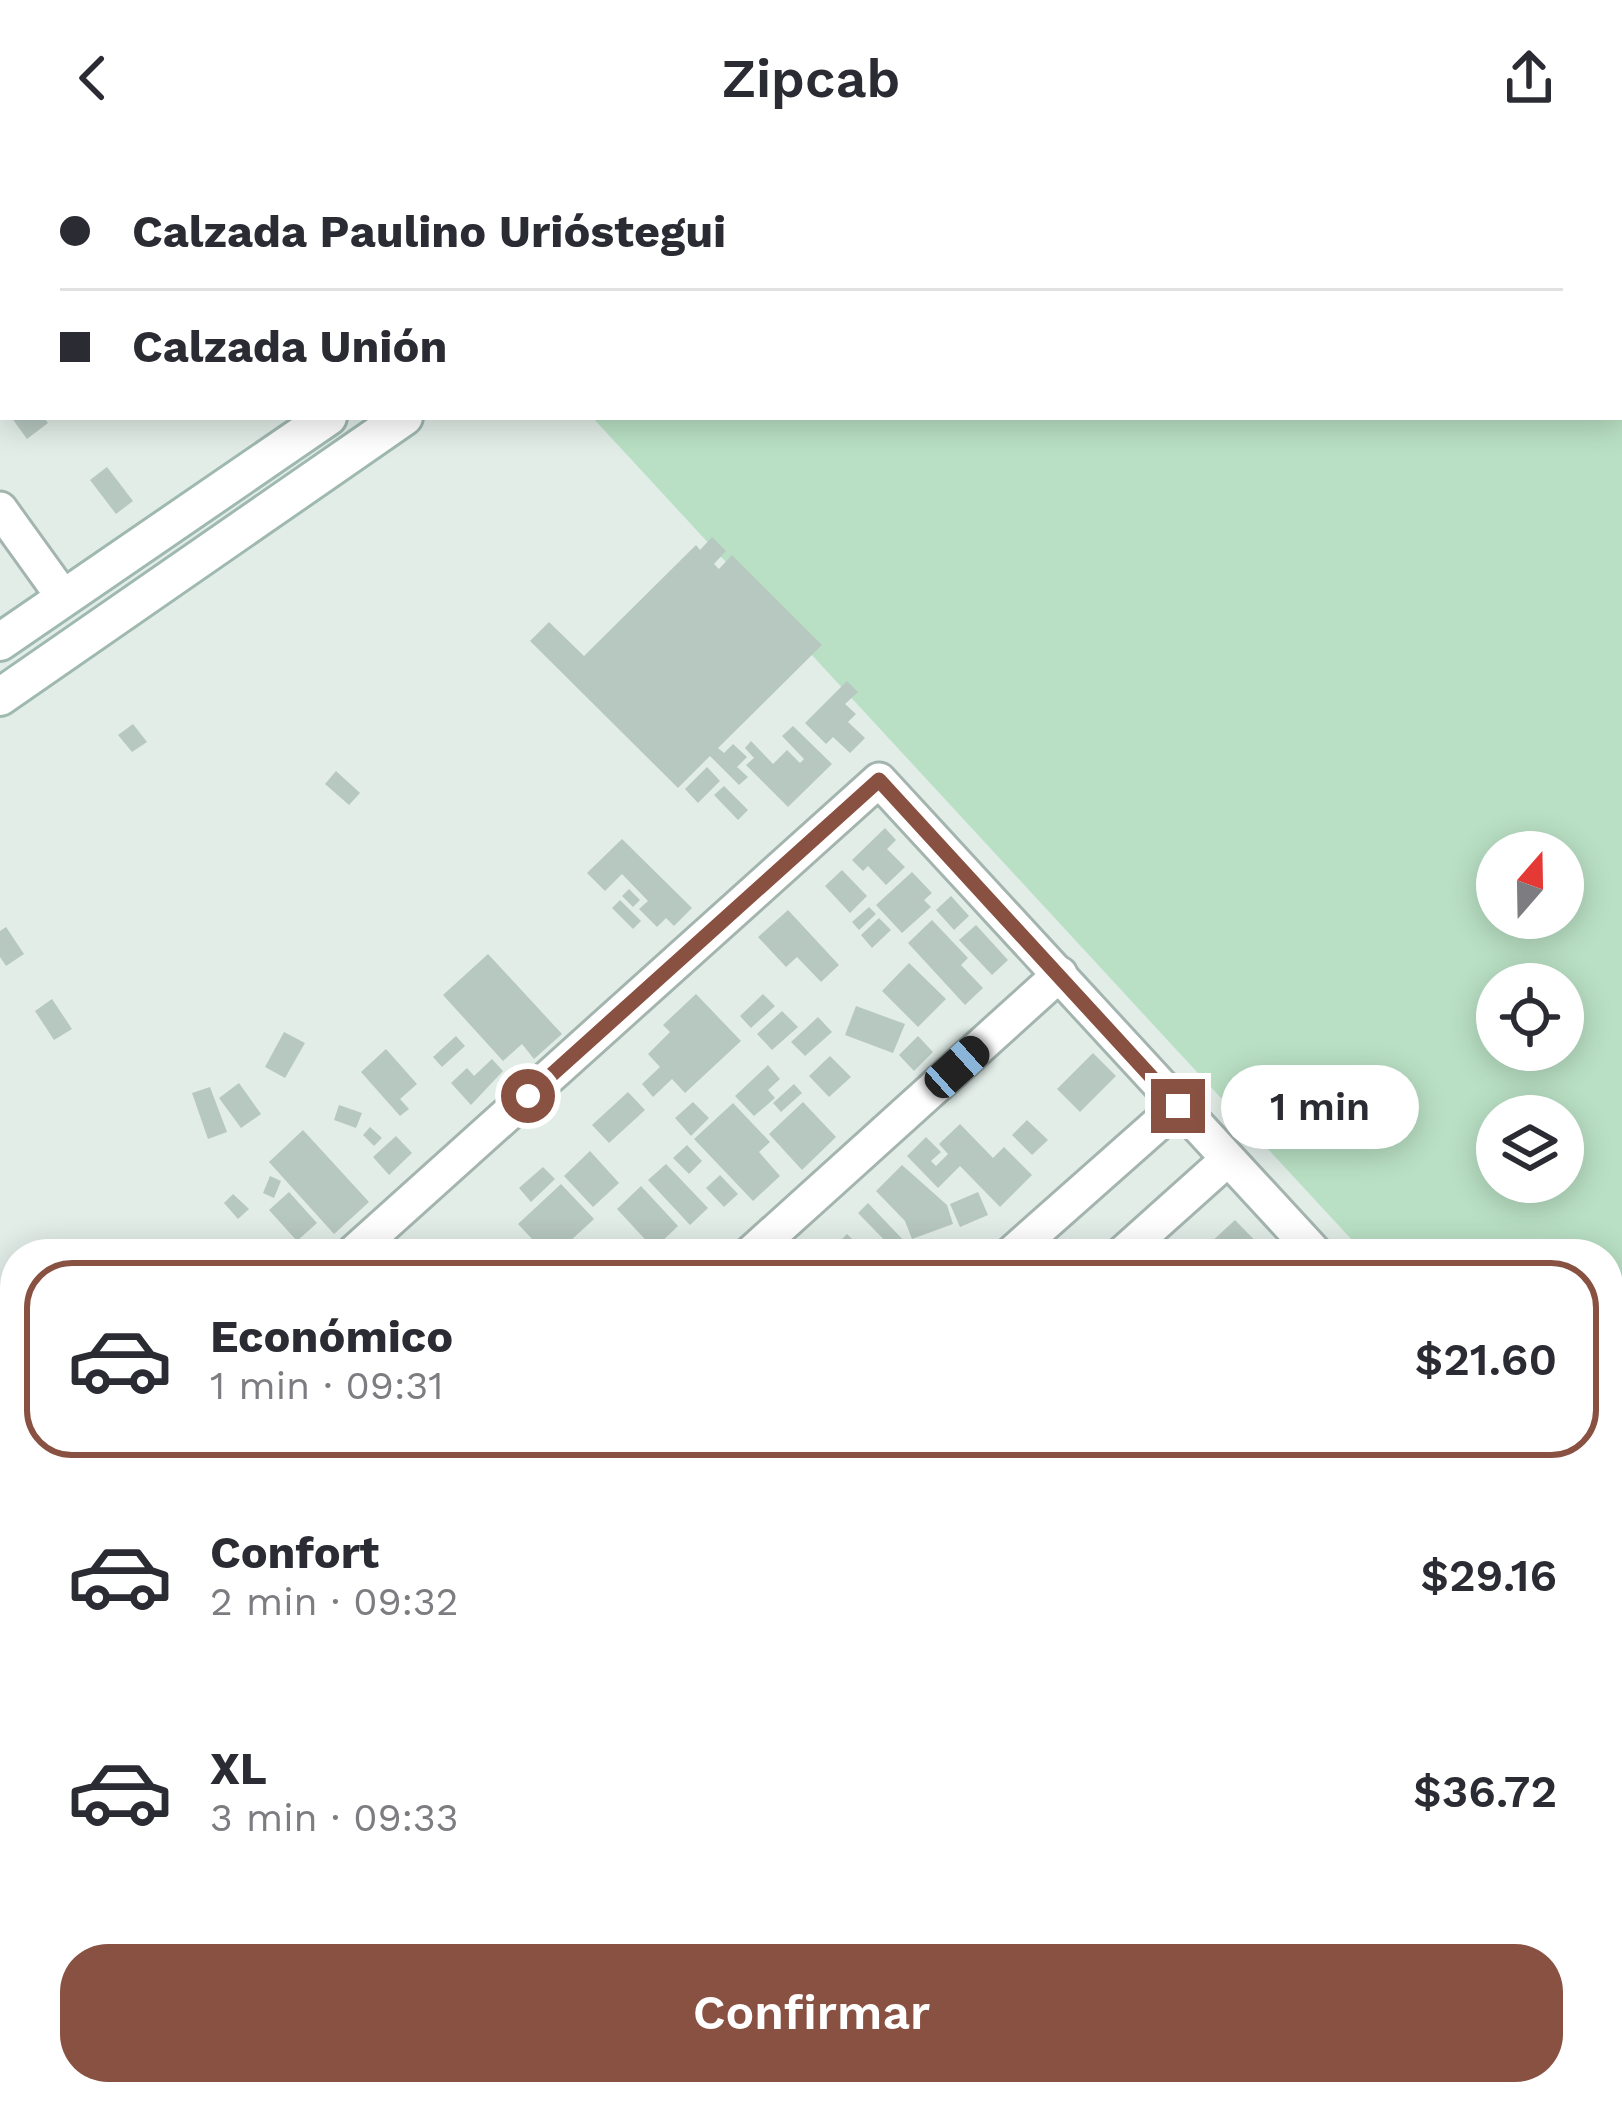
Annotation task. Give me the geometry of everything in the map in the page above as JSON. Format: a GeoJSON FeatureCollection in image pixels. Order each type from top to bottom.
{"type":"FeatureCollection","features":[{"type":"Feature","properties":{"kind":"main road"},"geometry":{"type":"LineString","coordinates":[[0,642],[324,420]]}},
{"type":"Feature","properties":{"kind":"main road"},"geometry":{"type":"LineString","coordinates":[[0,697],[400,420]]}},
{"type":"Feature","properties":{"kind":"street"},"geometry":{"type":"LineString","coordinates":[[0,509],[64,598]]}},
{"type":"Feature","properties":{"kind":"street"},"geometry":{"type":"LineString","coordinates":[[369,1239],[879,780],[1302,1239]]}},
{"type":"Feature","properties":{"kind":"street"},"geometry":{"type":"LineString","coordinates":[[767,1239],[1060,974]]}},
{"type":"Feature","properties":{"kind":"street"},"geometry":{"type":"LineString","coordinates":[[1028,1239],[1178,1106]]}},
{"type":"Feature","properties":{"kind":"street"},"geometry":{"type":"LineString","coordinates":[[1139,1239],[1228,1159]]}},
{"type":"Feature","properties":{"kind":"green space"},"geometry":{"type":"Polygon","coordinates":[[[595,420],[1622,420],[1622,1239],[1351,1239],[595,420]]]}},
{"type":"Feature","properties":{"kind":"building"},"geometry":{"type":"Polygon","coordinates":[[[13,420],[46,420],[48,423],[27,439],[13,420]]]}},
{"type":"Feature","properties":{"kind":"building"},"geometry":{"type":"Polygon","coordinates":[[[107,467],[133,501],[116,514],[90,480],[107,467]]]}},
{"type":"Feature","properties":{"kind":"building"},"geometry":{"type":"Polygon","coordinates":[[[712,537],[726,551],[714,564],[719,569],[732,555],[822,645],[718,748],[724,753],[733,744],[747,757],[737,767],[748,777],[739,785],[710,756],[678,788],[530,641],[549,622],[584,656],[696,545],[700,550],[712,537]]]}},
{"type":"Feature","properties":{"kind":"building"},"geometry":{"type":"Polygon","coordinates":[[[847,681],[858,692],[845,704],[856,714],[848,722],[865,738],[850,753],[833,737],[826,744],[805,723],[847,681]]]}},
{"type":"Feature","properties":{"kind":"building"},"geometry":{"type":"Polygon","coordinates":[[[133,724],[147,742],[132,752],[118,735],[133,724]]]}},
{"type":"Feature","properties":{"kind":"building"},"geometry":{"type":"Polygon","coordinates":[[[793,726],[832,764],[788,807],[746,765],[754,758],[745,748],[751,741],[773,764],[787,750],[800,763],[804,759],[782,736],[793,726]]]}},
{"type":"Feature","properties":{"kind":"building"},"geometry":{"type":"Polygon","coordinates":[[[707,767],[720,781],[698,803],[685,789],[707,767]]]}},
{"type":"Feature","properties":{"kind":"building"},"geometry":{"type":"Polygon","coordinates":[[[336,771],[360,793],[349,805],[325,784],[336,771]]]}},
{"type":"Feature","properties":{"kind":"building"},"geometry":{"type":"Polygon","coordinates":[[[724,786],[748,810],[738,820],[714,795],[724,786]]]}},
{"type":"Feature","properties":{"kind":"building"},"geometry":{"type":"Polygon","coordinates":[[[885,828],[896,840],[887,849],[905,867],[886,885],[868,866],[863,871],[852,860],[885,828]]]}},
{"type":"Feature","properties":{"kind":"building"},"geometry":{"type":"Polygon","coordinates":[[[622,839],[692,908],[674,926],[666,918],[657,927],[639,909],[648,901],[622,874],[605,891],[587,873],[622,839]]]}},
{"type":"Feature","properties":{"kind":"building"},"geometry":{"type":"Polygon","coordinates":[[[842,870],[867,896],[850,913],[825,886],[842,870]]]}},
{"type":"Feature","properties":{"kind":"building"},"geometry":{"type":"Polygon","coordinates":[[[912,872],[932,893],[924,900],[931,907],[902,933],[876,905],[912,872]]]}},
{"type":"Feature","properties":{"kind":"building"},"geometry":{"type":"Polygon","coordinates":[[[629,889],[640,900],[633,907],[622,896],[629,889]]]}},
{"type":"Feature","properties":{"kind":"building"},"geometry":{"type":"Polygon","coordinates":[[[951,896],[969,916],[954,930],[936,910],[951,896]]]}},
{"type":"Feature","properties":{"kind":"building"},"geometry":{"type":"Polygon","coordinates":[[[620,900],[641,921],[633,929],[612,908],[620,900]]]}},
{"type":"Feature","properties":{"kind":"building"},"geometry":{"type":"Polygon","coordinates":[[[869,907],[876,914],[859,930],[852,922],[869,907]]]}},
{"type":"Feature","properties":{"kind":"building"},"geometry":{"type":"Polygon","coordinates":[[[788,910],[839,965],[821,982],[797,957],[786,967],[758,937],[788,910]]]}},
{"type":"Feature","properties":{"kind":"building"},"geometry":{"type":"Polygon","coordinates":[[[879,918],[891,930],[872,948],[861,935],[879,918]]]}},
{"type":"Feature","properties":{"kind":"building"},"geometry":{"type":"Polygon","coordinates":[[[932,920],[968,958],[961,965],[983,988],[965,1005],[908,943],[932,920]]]}},
{"type":"Feature","properties":{"kind":"building"},"geometry":{"type":"Polygon","coordinates":[[[976,925],[1008,960],[992,975],[959,940],[976,925]]]}},
{"type":"Feature","properties":{"kind":"building"},"geometry":{"type":"Polygon","coordinates":[[[6,927],[24,954],[6,966],[0,957],[0,931],[6,927]]]}},
{"type":"Feature","properties":{"kind":"building"},"geometry":{"type":"Polygon","coordinates":[[[488,954],[562,1034],[534,1059],[522,1044],[503,1061],[443,995],[488,954]]]}},
{"type":"Feature","properties":{"kind":"building"},"geometry":{"type":"Polygon","coordinates":[[[909,963],[946,999],[918,1027],[882,991],[909,963]]]}},
{"type":"Feature","properties":{"kind":"building"},"geometry":{"type":"Polygon","coordinates":[[[696,994],[741,1041],[685,1093],[672,1079],[653,1097],[642,1084],[660,1067],[648,1054],[670,1032],[663,1025],[696,994]]]}},
{"type":"Feature","properties":{"kind":"building"},"geometry":{"type":"Polygon","coordinates":[[[763,994],[775,1006],[751,1028],[740,1016],[763,994]]]}},
{"type":"Feature","properties":{"kind":"building"},"geometry":{"type":"Polygon","coordinates":[[[52,999],[72,1029],[54,1040],[35,1011],[52,999]]]}},
{"type":"Feature","properties":{"kind":"building"},"geometry":{"type":"Polygon","coordinates":[[[856,1006],[905,1024],[893,1053],[845,1035],[856,1006]]]}},
{"type":"Feature","properties":{"kind":"building"},"geometry":{"type":"Polygon","coordinates":[[[782,1011],[798,1027],[772,1050],[757,1034],[782,1011]]]}},
{"type":"Feature","properties":{"kind":"building"},"geometry":{"type":"Polygon","coordinates":[[[818,1017],[832,1032],[805,1056],[791,1042],[818,1017]]]}},
{"type":"Feature","properties":{"kind":"building"},"geometry":{"type":"Polygon","coordinates":[[[284,1032],[305,1043],[285,1078],[265,1067],[284,1032]]]}},
{"type":"Feature","properties":{"kind":"building"},"geometry":{"type":"Polygon","coordinates":[[[456,1036],[465,1046],[442,1067],[433,1057],[456,1036]]]}},
{"type":"Feature","properties":{"kind":"building"},"geometry":{"type":"Polygon","coordinates":[[[918,1036],[933,1052],[914,1071],[899,1055],[918,1036]]]}},
{"type":"Feature","properties":{"kind":"building"},"geometry":{"type":"Polygon","coordinates":[[[386,1049],[417,1084],[400,1099],[409,1109],[400,1116],[361,1072],[386,1049]]]}},
{"type":"Feature","properties":{"kind":"building"},"geometry":{"type":"Polygon","coordinates":[[[1093,1053],[1116,1076],[1080,1112],[1057,1089],[1093,1053]]]}},
{"type":"Feature","properties":{"kind":"building"},"geometry":{"type":"Polygon","coordinates":[[[830,1056],[851,1077],[829,1097],[809,1076],[830,1056]]]}},
{"type":"Feature","properties":{"kind":"building"},"geometry":{"type":"Polygon","coordinates":[[[492,1059],[503,1071],[471,1105],[451,1083],[467,1068],[474,1076],[492,1059]]]}},
{"type":"Feature","properties":{"kind":"building"},"geometry":{"type":"Polygon","coordinates":[[[768,1065],[780,1079],[768,1090],[775,1098],[754,1116],[735,1096],[768,1065]]]}},
{"type":"Feature","properties":{"kind":"building"},"geometry":{"type":"Polygon","coordinates":[[[239,1083],[261,1114],[241,1128],[219,1098],[239,1083]]]}},
{"type":"Feature","properties":{"kind":"building"},"geometry":{"type":"Polygon","coordinates":[[[794,1084],[802,1093],[781,1112],[773,1103],[794,1084]]]}},
{"type":"Feature","properties":{"kind":"building"},"geometry":{"type":"Polygon","coordinates":[[[210,1087],[227,1132],[208,1139],[192,1093],[210,1087]]]}},
{"type":"Feature","properties":{"kind":"building"},"geometry":{"type":"Polygon","coordinates":[[[628,1092],[645,1110],[609,1143],[592,1125],[628,1092]]]}},
{"type":"Feature","properties":{"kind":"building"},"geometry":{"type":"Polygon","coordinates":[[[693,1102],[709,1118],[691,1136],[675,1118],[693,1102]]]}},
{"type":"Feature","properties":{"kind":"building"},"geometry":{"type":"Polygon","coordinates":[[[803,1102],[836,1137],[802,1170],[769,1134],[803,1102]]]}},
{"type":"Feature","properties":{"kind":"building"},"geometry":{"type":"Polygon","coordinates":[[[733,1103],[770,1142],[759,1152],[780,1176],[753,1201],[694,1139],[733,1103]]]}},
{"type":"Feature","properties":{"kind":"building"},"geometry":{"type":"Polygon","coordinates":[[[339,1105],[362,1113],[356,1128],[334,1120],[339,1105]]]}},
{"type":"Feature","properties":{"kind":"building"},"geometry":{"type":"Polygon","coordinates":[[[1027,1120],[1048,1140],[1032,1155],[1012,1135],[1027,1120]]]}},
{"type":"Feature","properties":{"kind":"building"},"geometry":{"type":"Polygon","coordinates":[[[960,1124],[993,1158],[1004,1147],[1032,1175],[1000,1207],[960,1166],[938,1188],[907,1156],[926,1137],[941,1152],[931,1161],[936,1166],[948,1154],[939,1144],[960,1124]]]}},
{"type":"Feature","properties":{"kind":"building"},"geometry":{"type":"Polygon","coordinates":[[[370,1127],[382,1138],[374,1146],[363,1135],[370,1127]]]}},
{"type":"Feature","properties":{"kind":"building"},"geometry":{"type":"Polygon","coordinates":[[[303,1130],[369,1202],[334,1234],[269,1162],[303,1130]]]}},
{"type":"Feature","properties":{"kind":"building"},"geometry":{"type":"Polygon","coordinates":[[[396,1136],[412,1153],[389,1175],[373,1157],[396,1136]]]}},
{"type":"Feature","properties":{"kind":"building"},"geometry":{"type":"Polygon","coordinates":[[[687,1145],[702,1161],[689,1174],[673,1158],[687,1145]]]}},
{"type":"Feature","properties":{"kind":"building"},"geometry":{"type":"Polygon","coordinates":[[[590,1151],[619,1183],[593,1207],[564,1176],[590,1151]]]}},
{"type":"Feature","properties":{"kind":"building"},"geometry":{"type":"Polygon","coordinates":[[[666,1164],[708,1208],[690,1225],[648,1180],[666,1164]]]}},
{"type":"Feature","properties":{"kind":"building"},"geometry":{"type":"Polygon","coordinates":[[[902,1165],[947,1205],[953,1224],[912,1239],[905,1221],[876,1191],[902,1165]]]}},
{"type":"Feature","properties":{"kind":"building"},"geometry":{"type":"Polygon","coordinates":[[[543,1167],[555,1179],[531,1202],[519,1188],[543,1167]]]}},
{"type":"Feature","properties":{"kind":"building"},"geometry":{"type":"Polygon","coordinates":[[[720,1175],[738,1194],[724,1207],[706,1188],[720,1175]]]}},
{"type":"Feature","properties":{"kind":"building"},"geometry":{"type":"Polygon","coordinates":[[[270,1176],[281,1181],[274,1198],[263,1193],[270,1176]]]}},
{"type":"Feature","properties":{"kind":"building"},"geometry":{"type":"Polygon","coordinates":[[[561,1184],[594,1219],[572,1239],[532,1239],[518,1224],[561,1184]]]}},
{"type":"Feature","properties":{"kind":"building"},"geometry":{"type":"Polygon","coordinates":[[[641,1186],[678,1226],[664,1239],[645,1239],[617,1209],[641,1186]]]}},
{"type":"Feature","properties":{"kind":"building"},"geometry":{"type":"Polygon","coordinates":[[[289,1192],[317,1223],[295,1239],[269,1210],[289,1192]]]}},
{"type":"Feature","properties":{"kind":"building"},"geometry":{"type":"Polygon","coordinates":[[[978,1192],[988,1215],[960,1227],[950,1204],[978,1192]]]}},
{"type":"Feature","properties":{"kind":"building"},"geometry":{"type":"Polygon","coordinates":[[[233,1194],[249,1209],[238,1219],[224,1203],[233,1194]]]}},
{"type":"Feature","properties":{"kind":"building"},"geometry":{"type":"Polygon","coordinates":[[[868,1203],[902,1239],[883,1239],[858,1213],[868,1203]]]}},
{"type":"Feature","properties":{"kind":"building"},"geometry":{"type":"Polygon","coordinates":[[[1235,1220],[1253,1239],[1214,1239],[1235,1220]]]}},
{"type":"Feature","properties":{"kind":"route"},"geometry":{"type":"LineString","coordinates":[[528,1096],[879,780],[1178,1106]]}}]}
